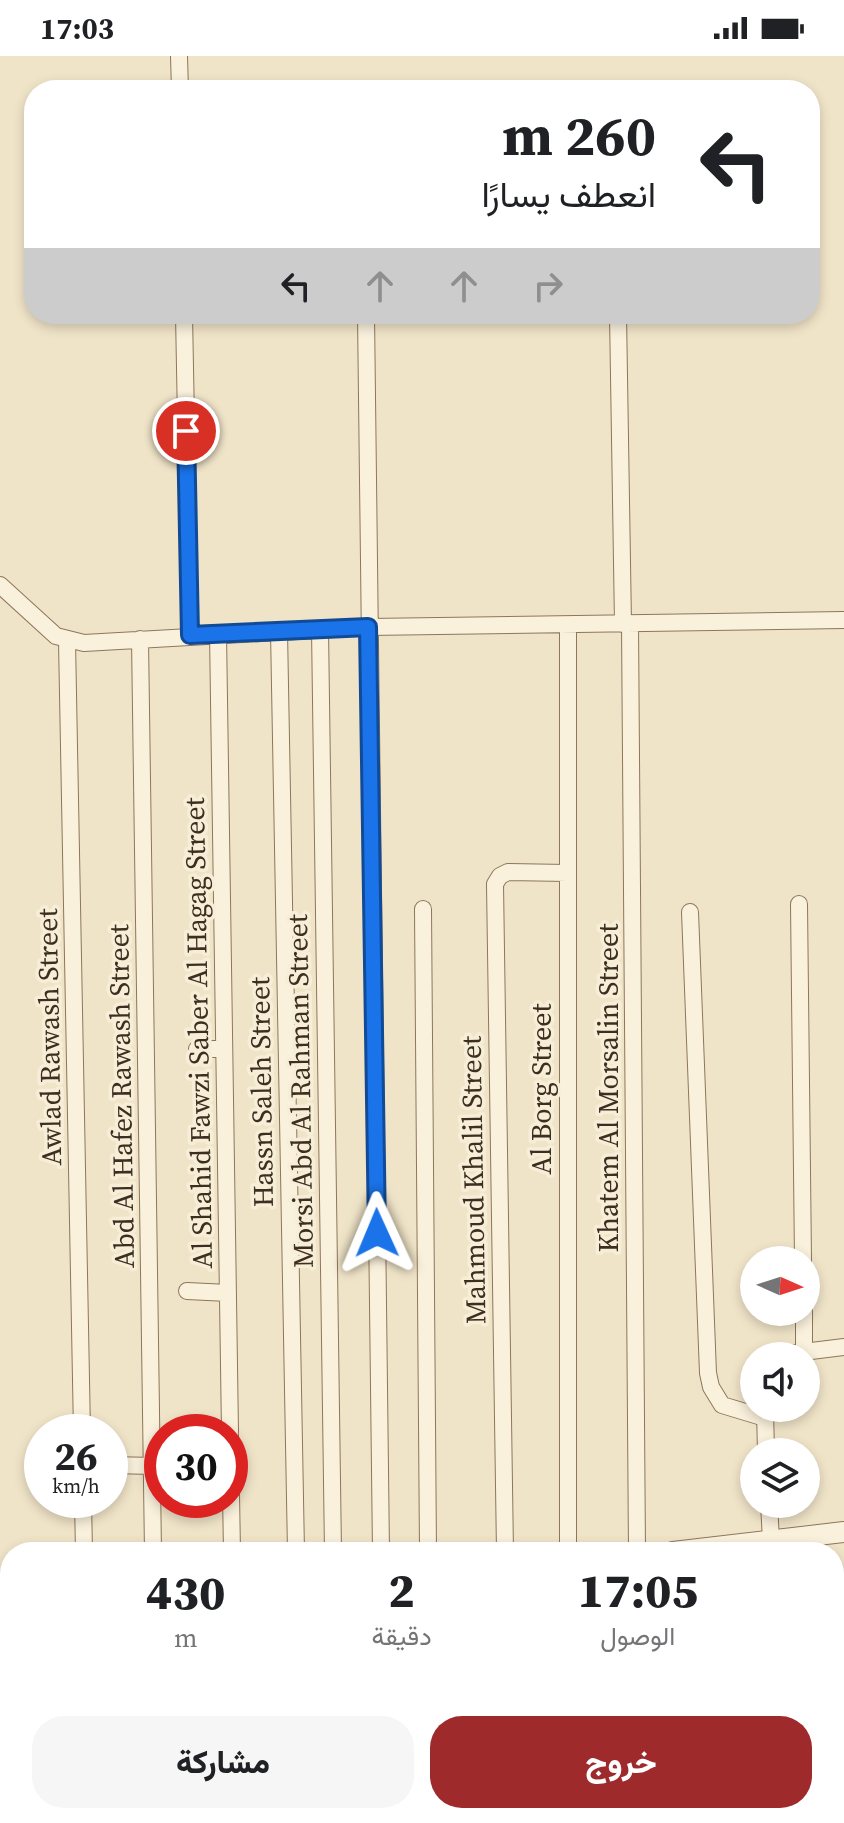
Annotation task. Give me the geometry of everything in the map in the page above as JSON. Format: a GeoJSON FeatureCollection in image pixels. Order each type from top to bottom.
{"type":"FeatureCollection","features":[{"type":"Feature","properties":{"kind":"street"},"geometry":{"type":"LineString","coordinates":[[179,56],[180,80]]}},
{"type":"Feature","properties":{"kind":"street"},"geometry":{"type":"LineString","coordinates":[[184,324],[190,635]]}},
{"type":"Feature","properties":{"kind":"street"},"geometry":{"type":"LineString","coordinates":[[366,324],[381,1542]]}},
{"type":"Feature","properties":{"kind":"street","name":"Khatem Al Morsalin Street"},"geometry":{"type":"LineString","coordinates":[[618,324],[627,624],[637,1542]]}},
{"type":"Feature","properties":{"kind":"street"},"geometry":{"type":"LineString","coordinates":[[0,585],[46,629],[67,641],[368,627],[844,620]]}},
{"type":"Feature","properties":{"kind":"street","name":"Al Borg Street"},"geometry":{"type":"LineString","coordinates":[[568,625],[568,1542]]}},
{"type":"Feature","properties":{"kind":"street","name":"Morsi Abd Al Rahman Street"},"geometry":{"type":"LineString","coordinates":[[320,629],[333,1542]]}},
{"type":"Feature","properties":{"kind":"street","name":"Hassn Saleh Street"},"geometry":{"type":"LineString","coordinates":[[279,631],[296,1542]]}},
{"type":"Feature","properties":{"kind":"street","name":"Al Shahid Fawzi Saber Al Hagag Street"},"geometry":{"type":"LineString","coordinates":[[218,633],[230,1414]]}},
{"type":"Feature","properties":{"kind":"street","name":"Abd Al Hafez Rawash Street"},"geometry":{"type":"LineString","coordinates":[[140,639],[153,1414]]}},
{"type":"Feature","properties":{"kind":"street","name":"Awlad Rawash Street"},"geometry":{"type":"LineString","coordinates":[[67,641],[82,1414]]}},
{"type":"Feature","properties":{"kind":"street","name":"Mahmoud Khalil Street"},"geometry":{"type":"LineString","coordinates":[[505,1542],[495,884],[500,876],[508,872],[567,873]]}},
{"type":"Feature","properties":{"kind":"street"},"geometry":{"type":"LineString","coordinates":[[799,904],[803,1246]]}},
{"type":"Feature","properties":{"kind":"street"},"geometry":{"type":"LineString","coordinates":[[423,909],[428,1542]]}},
{"type":"Feature","properties":{"kind":"street"},"geometry":{"type":"LineString","coordinates":[[690,912],[708,1373],[711,1387],[722,1405],[740,1408]]}},
{"type":"Feature","properties":{"kind":"street"},"geometry":{"type":"LineString","coordinates":[[197,1049],[224,1049]]}},
{"type":"Feature","properties":{"kind":"street"},"geometry":{"type":"LineString","coordinates":[[187,1291],[228,1293]]}},
{"type":"Feature","properties":{"kind":"street"},"geometry":{"type":"LineString","coordinates":[[820,1350],[844,1347]]}},
{"type":"Feature","properties":{"kind":"street"},"geometry":{"type":"LineString","coordinates":[[83,1518],[84,1542]]}},
{"type":"Feature","properties":{"kind":"street","name":"Abd Al Hafez Rawash Street"},"geometry":{"type":"LineString","coordinates":[[153,1518],[153,1542]]}},
{"type":"Feature","properties":{"kind":"street","name":"Al Shahid Fawzi Saber Al Hagag Street"},"geometry":{"type":"LineString","coordinates":[[231,1518],[232,1542]]}},
{"type":"Feature","properties":{"kind":"street"},"geometry":{"type":"LineString","coordinates":[[770,1518],[771,1540]]}},
{"type":"Feature","properties":{"kind":"street"},"geometry":{"type":"LineString","coordinates":[[758,1542],[844,1532]]}},
{"type":"Feature","properties":{"kind":"route"},"geometry":{"type":"LineString","coordinates":[[186,431],[190,635],[368,627],[377,1233]]}}]}
